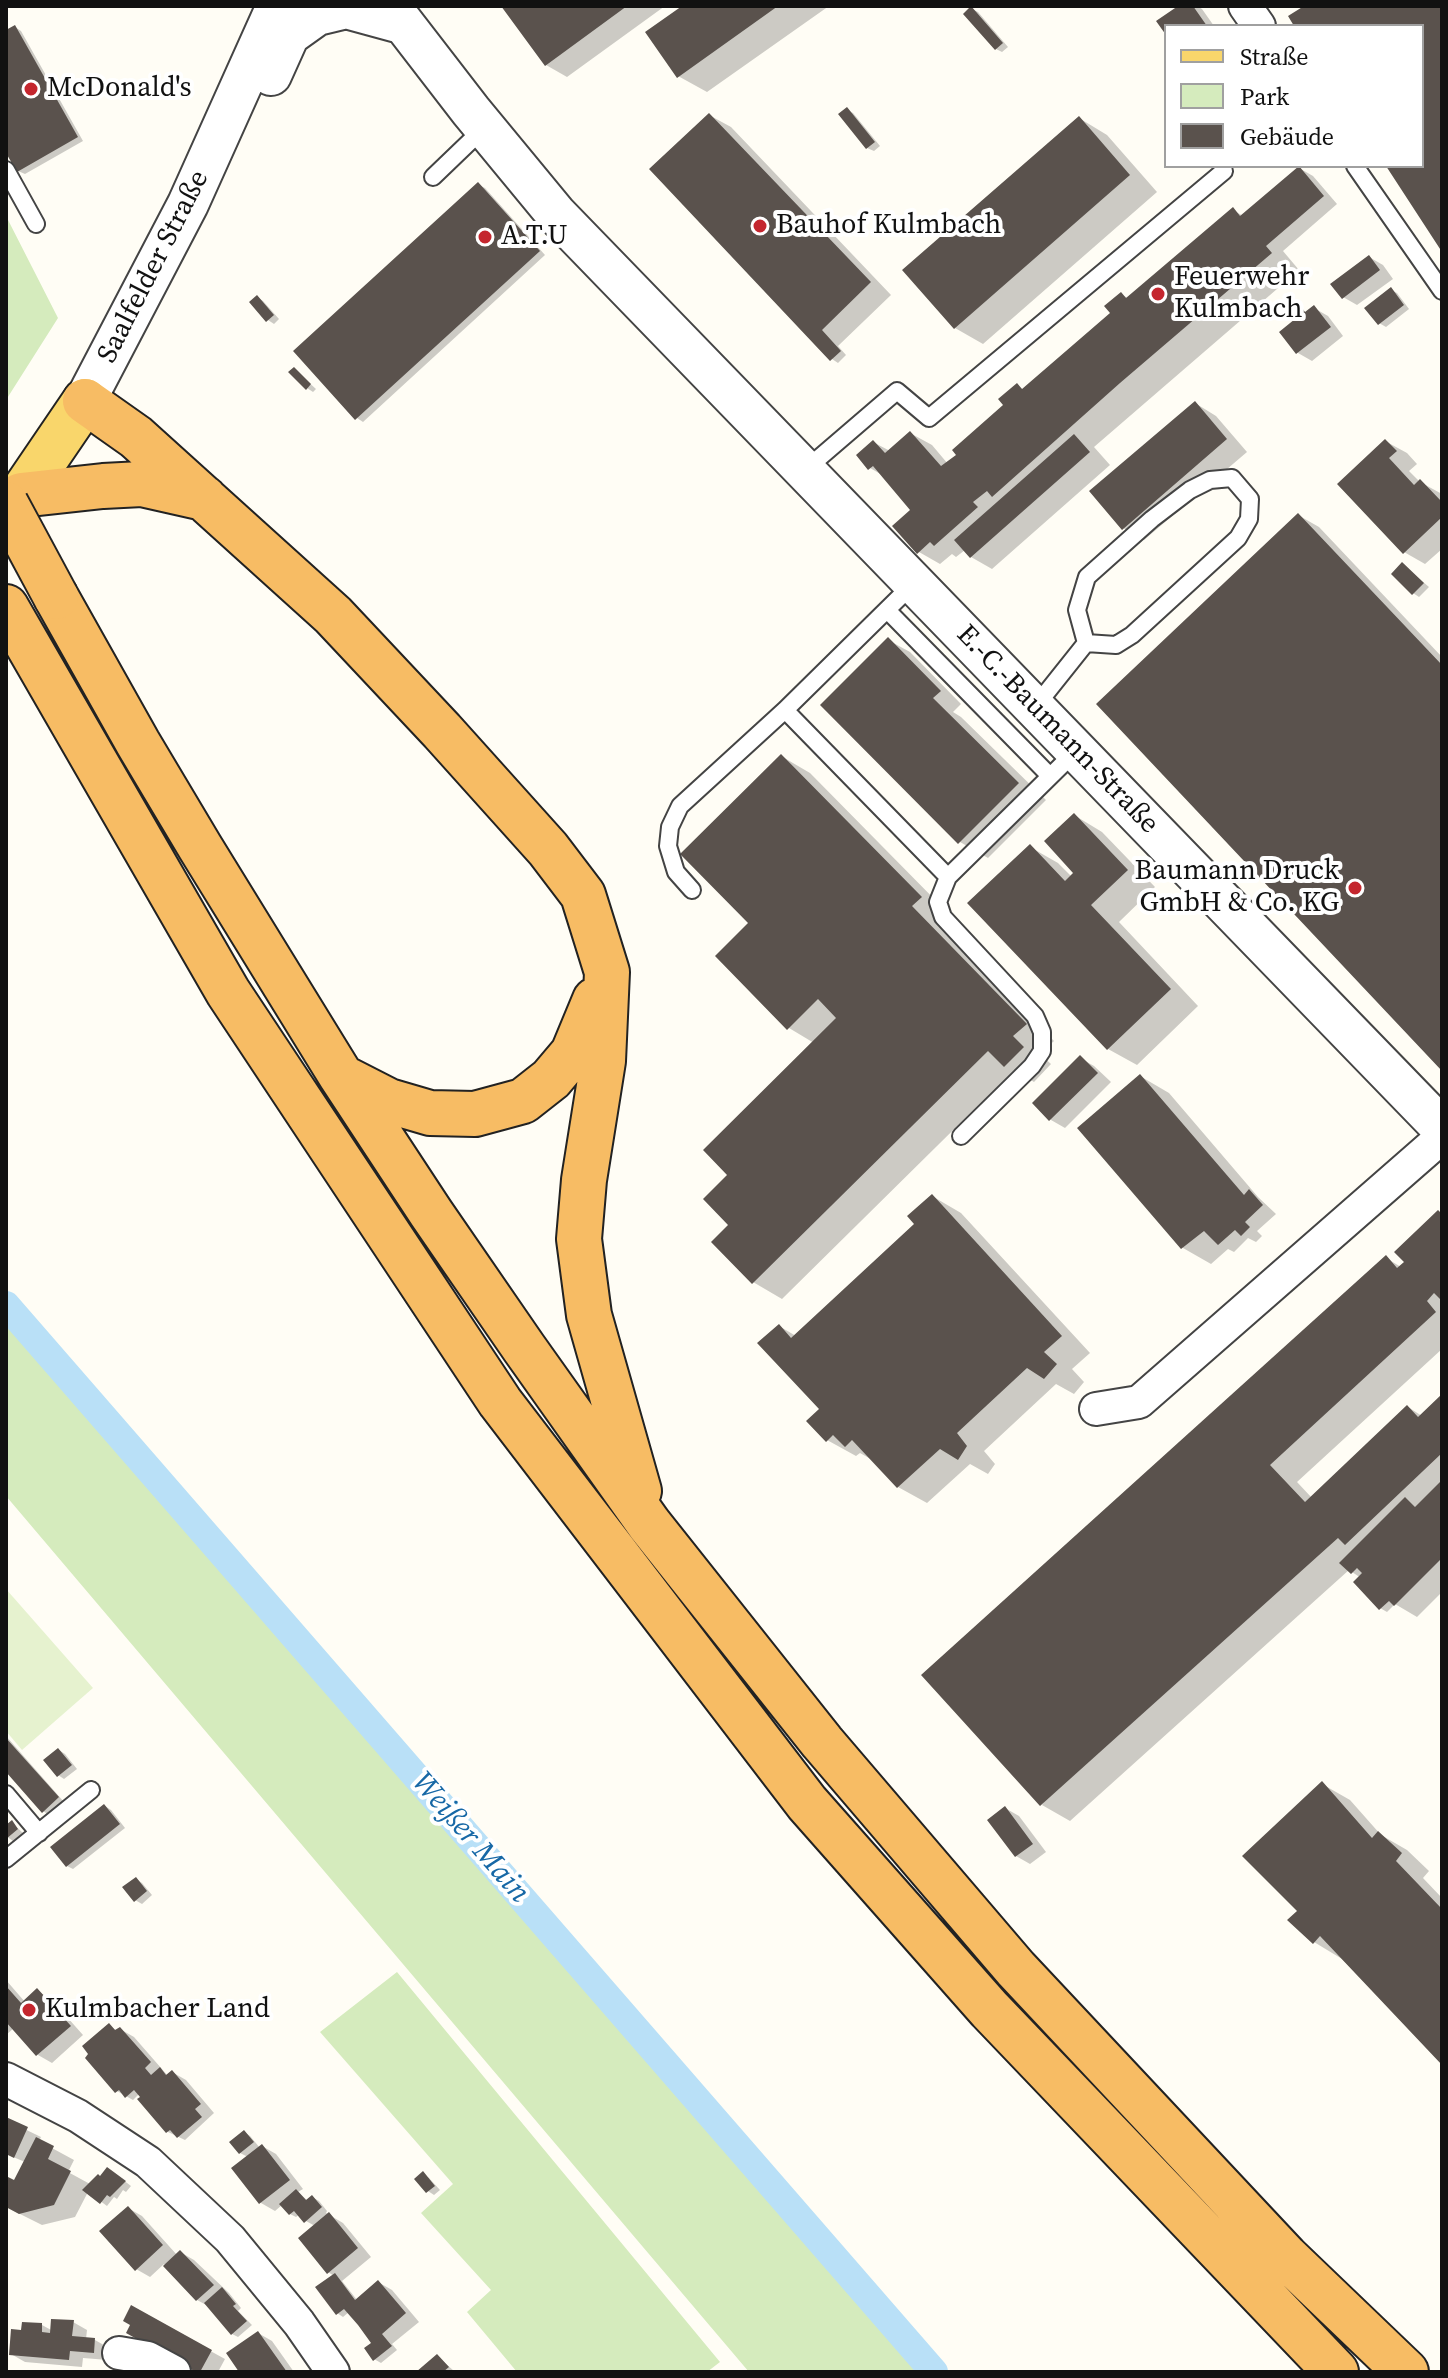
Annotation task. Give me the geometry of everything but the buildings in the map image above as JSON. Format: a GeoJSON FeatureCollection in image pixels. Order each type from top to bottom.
{"type":"FeatureCollection","features":[{"type":"Feature","properties":{"kind":"highway"},"geometry":{"type":"LineString","coordinates":[[85,401],[136,437],[333,615],[548,849],[583,895],[607,972],[603,1061],[584,1180],[579,1239],[589,1315],[649,1524]]}},
{"type":"Feature","properties":{"kind":"highway"},"geometry":{"type":"LineString","coordinates":[[206,499],[142,484],[11,504],[56,597],[138,743],[341,1076],[431,1213],[649,1524],[822,1742],[1016,1969],[1286,2257],[1406,2372]]}},
{"type":"Feature","properties":{"kind":"highway"},"geometry":{"type":"LineString","coordinates":[[14,620],[228,992],[500,1402],[807,1803],[990,2010],[1324,2364]]}},
{"type":"Feature","properties":{"kind":"highway"},"geometry":{"type":"LineString","coordinates":[[341,1076],[389,1101],[430,1113],[475,1114],[523,1101],[551,1079],[573,1053],[607,972]]}},
{"type":"Feature","properties":{"kind":"main road","name":"Saalfelder Straße"},"geometry":{"type":"LineString","coordinates":[[11,504],[85,401]]}},
{"type":"Feature","properties":{"kind":"street","name":"Saalfelder Straße"},"geometry":{"type":"LineString","coordinates":[[85,401],[188,204],[277,6]]}},
{"type":"Feature","properties":{"kind":"street"},"geometry":{"type":"LineString","coordinates":[[1245,6],[1258,24]]}},
{"type":"Feature","properties":{"kind":"street"},"geometry":{"type":"LineString","coordinates":[[213,150],[256,109],[289,35],[317,15],[346,8],[395,14]]}},
{"type":"Feature","properties":{"kind":"street","name":"E.-C.-Baumann-Straße"},"geometry":{"type":"LineString","coordinates":[[395,14],[556,214],[805,470],[900,597],[1035,707],[1063,764],[1442,1128]]}},
{"type":"Feature","properties":{"kind":"street"},"geometry":{"type":"LineString","coordinates":[[1096,1409],[1139,1402],[1442,1137]]}},
{"type":"Feature","properties":{"kind":"street"},"geometry":{"type":"LineString","coordinates":[[6,2079],[78,2116],[148,2162],[230,2239],[299,2323],[333,2372]]}},
{"type":"Feature","properties":{"kind":"street"},"geometry":{"type":"LineString","coordinates":[[119,2353],[148,2358],[174,2372]]}},
{"type":"Feature","properties":{"kind":"lane"},"geometry":{"type":"LineString","coordinates":[[433,177],[484,128]]}},
{"type":"Feature","properties":{"kind":"lane"},"geometry":{"type":"LineString","coordinates":[[1356,168],[1442,291]]}},
{"type":"Feature","properties":{"kind":"lane"},"geometry":{"type":"LineString","coordinates":[[6,170],[36,224]]}},
{"type":"Feature","properties":{"kind":"lane"},"geometry":{"type":"LineString","coordinates":[[805,470],[897,391],[929,418],[1224,171]]}},
{"type":"Feature","properties":{"kind":"lane"},"geometry":{"type":"LineString","coordinates":[[1232,478],[1250,499],[1249,519],[1238,538],[1132,635],[1116,645],[1086,643],[1077,610],[1087,577],[1190,490],[1210,480],[1232,478]]}},
{"type":"Feature","properties":{"kind":"lane"},"geometry":{"type":"LineString","coordinates":[[692,890],[676,872],[668,846],[670,827],[680,806],[785,710],[900,597],[1063,764],[948,877],[938,902],[943,917],[1035,1016],[1042,1032],[1042,1051],[1032,1066],[961,1136]]}},
{"type":"Feature","properties":{"kind":"lane"},"geometry":{"type":"LineString","coordinates":[[1035,707],[1086,643]]}},
{"type":"Feature","properties":{"kind":"lane"},"geometry":{"type":"LineString","coordinates":[[785,710],[948,877]]}},
{"type":"Feature","properties":{"kind":"lane"},"geometry":{"type":"LineString","coordinates":[[6,1859],[91,1790]]}},
{"type":"Feature","properties":{"kind":"lane"},"geometry":{"type":"LineString","coordinates":[[6,1794],[39,1833]]}},
{"type":"Feature","properties":{"kind":"green space"},"geometry":{"type":"Polygon","coordinates":[[[6,216],[58,318],[6,400],[6,216]]]}},
{"type":"Feature","properties":{"kind":"green space"},"geometry":{"type":"Polygon","coordinates":[[[6,1315],[931,2372],[749,2372],[6,1496],[6,1315]]]}},
{"type":"Feature","properties":{"kind":"green space"},"geometry":{"type":"Polygon","coordinates":[[[6,1589],[93,1688],[22,1750],[6,1731],[6,1589]]]}},
{"type":"Feature","properties":{"kind":"green space"},"geometry":{"type":"Polygon","coordinates":[[[397,1972],[720,2362],[707,2372],[517,2372],[467,2312],[491,2290],[421,2213],[453,2184],[320,2032],[397,1972]]]}},
{"type":"Feature","properties":{"kind":"waterway","name":"Weißer Main"},"geometry":{"type":"LineString","coordinates":[[6,1305],[934,2372]]}},
{"type":"Feature","properties":{"kind":"place","name":"McDonald's"},"geometry":{"type":"Point","coordinates":[31,89]}},
{"type":"Feature","properties":{"kind":"place","name":"Bauhof Kulmbach"},"geometry":{"type":"Point","coordinates":[760,226]}},
{"type":"Feature","properties":{"kind":"place","name":"A.T.U"},"geometry":{"type":"Point","coordinates":[485,237]}},
{"type":"Feature","properties":{"kind":"place","name":"Feuerwehr Kulmbach"},"geometry":{"type":"Point","coordinates":[1158,294]}},
{"type":"Feature","properties":{"kind":"place","name":"Baumann Druck GmbH & Co. KG"},"geometry":{"type":"Point","coordinates":[1355,888]}},
{"type":"Feature","properties":{"kind":"place","name":"Kulmbacher Land"},"geometry":{"type":"Point","coordinates":[29,2010]}}]}
